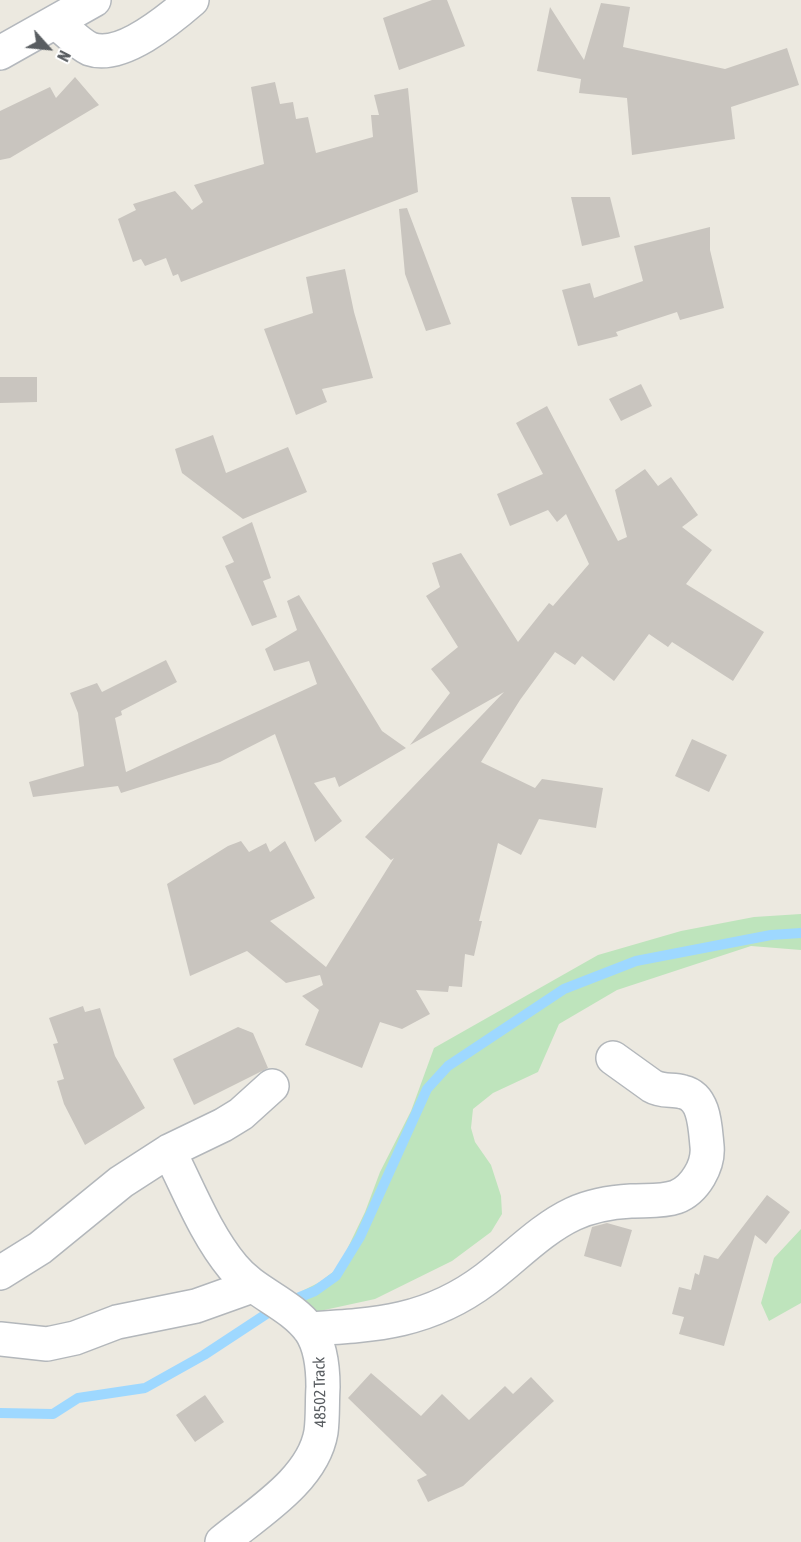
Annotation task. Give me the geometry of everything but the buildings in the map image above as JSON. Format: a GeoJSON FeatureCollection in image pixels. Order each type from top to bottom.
{"type":"FeatureCollection","features":[{"type":"Feature","properties":{"kind":"street"},"geometry":{"type":"LineString","coordinates":[[0,53],[57,23],[94,0]]}},
{"type":"Feature","properties":{"kind":"street"},"geometry":{"type":"LineString","coordinates":[[57,23],[87,47],[98,51],[115,49],[141,38],[192,0]]}},
{"type":"Feature","properties":{"kind":"street"},"geometry":{"type":"LineString","coordinates":[[169,1151],[216,1244],[234,1268],[252,1286],[303,1323],[379,1325],[411,1318],[483,1281],[558,1222],[576,1213],[628,1201],[668,1199],[683,1194],[700,1174],[708,1156],[700,1105],[692,1096],[683,1092],[658,1090],[613,1058]]}},
{"type":"Feature","properties":{"kind":"street"},"geometry":{"type":"LineString","coordinates":[[0,1273],[40,1248],[121,1182],[169,1151],[232,1119],[272,1086]]}},
{"type":"Feature","properties":{"kind":"street"},"geometry":{"type":"LineString","coordinates":[[0,1339],[47,1344],[75,1338],[117,1322],[196,1306],[252,1286]]}},
{"type":"Feature","properties":{"kind":"street","name":"48502 Track"},"geometry":{"type":"LineString","coordinates":[[222,1542],[293,1482],[312,1457],[321,1434],[323,1373],[319,1348],[303,1323]]}},
{"type":"Feature","properties":{"kind":"green space"},"geometry":{"type":"Polygon","coordinates":[[[801,914],[801,950],[751,946],[617,990],[559,1024],[538,1072],[493,1093],[473,1109],[471,1128],[475,1142],[491,1165],[501,1196],[502,1214],[491,1232],[452,1261],[375,1299],[315,1312],[302,1300],[302,1291],[320,1282],[338,1268],[365,1212],[380,1172],[411,1111],[434,1048],[598,955],[681,931],[754,917],[801,914]]]}},
{"type":"Feature","properties":{"kind":"green space"},"geometry":{"type":"Polygon","coordinates":[[[801,1229],[801,1303],[769,1321],[761,1303],[774,1258],[801,1229]]]}},
{"type":"Feature","properties":{"kind":"waterway"},"geometry":{"type":"LineString","coordinates":[[0,1413],[53,1414],[78,1398],[145,1388],[204,1355],[280,1305],[315,1291],[336,1276],[360,1237],[427,1089],[448,1066],[564,989],[636,961],[771,935],[801,933]]}}]}
